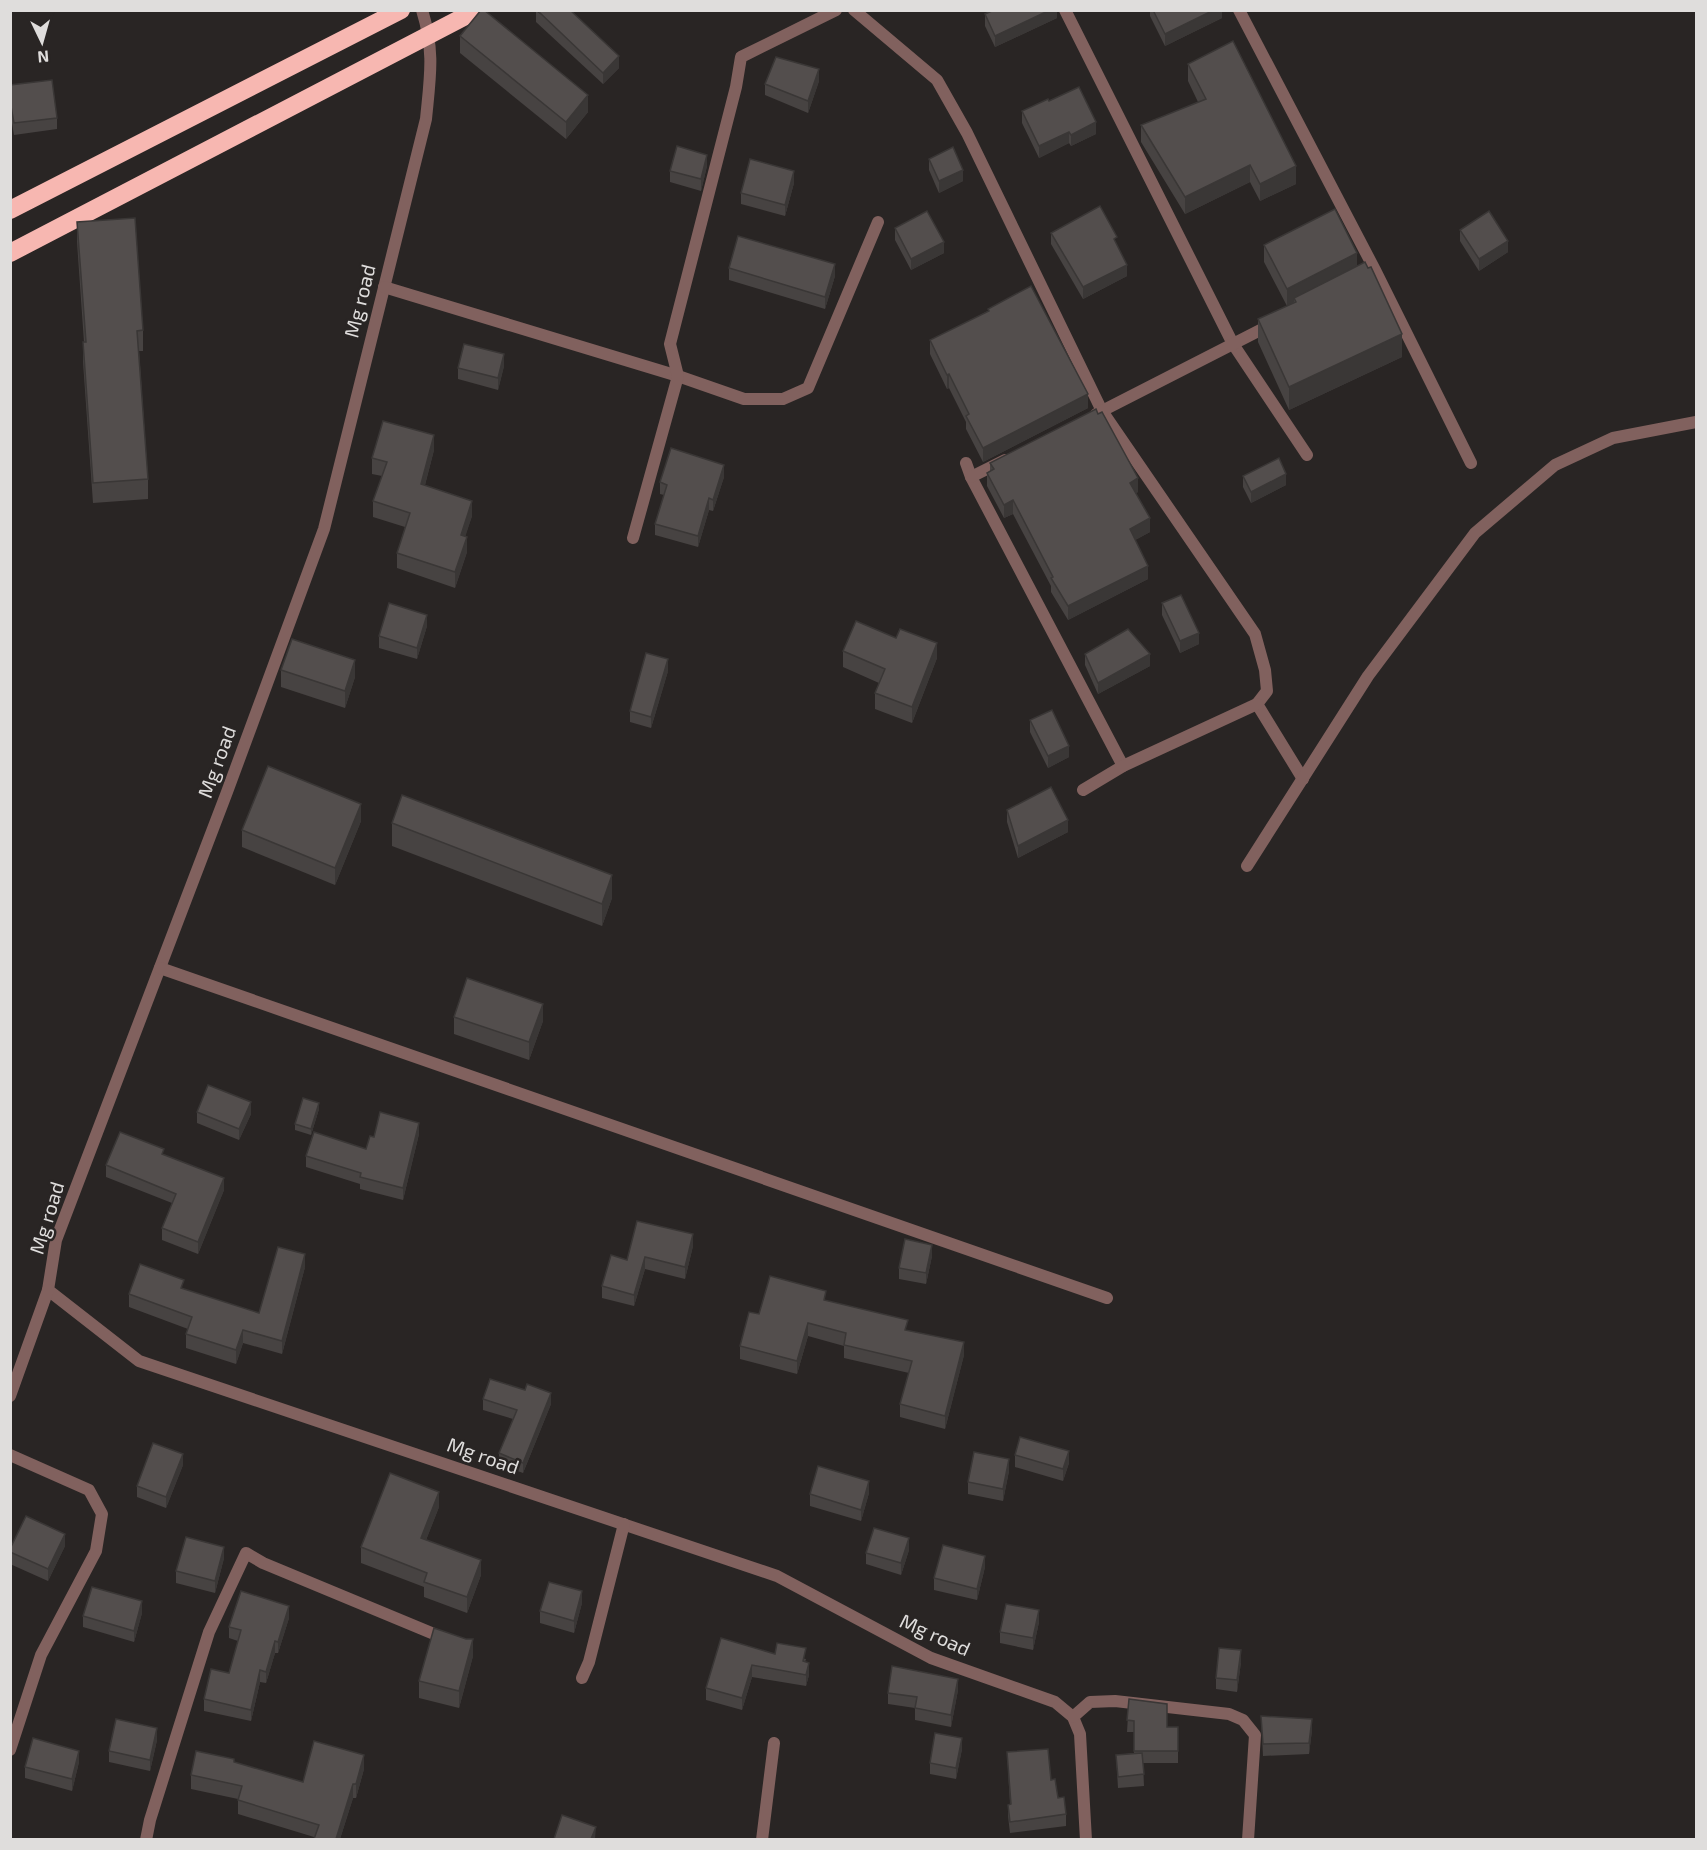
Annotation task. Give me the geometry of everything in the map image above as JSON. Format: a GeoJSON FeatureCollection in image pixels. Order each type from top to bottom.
{"type":"FeatureCollection","features":[{"type":"Feature","properties":{"kind":"highway"},"geometry":{"type":"LineString","coordinates":[[10,210],[400,10]]}},
{"type":"Feature","properties":{"kind":"highway"},"geometry":{"type":"LineString","coordinates":[[10,253],[477,10]]}},
{"type":"Feature","properties":{"kind":"street","name":"Mg road"},"geometry":{"type":"LineString","coordinates":[[422,10],[429,35],[432,59],[426,119],[324,529],[56,1240],[48,1290],[139,1361],[777,1576],[931,1658],[1055,1702],[1073,1717]]}},
{"type":"Feature","properties":{"kind":"street"},"geometry":{"type":"LineString","coordinates":[[633,538],[678,376],[670,344],[733,99],[741,57],[836,10]]}},
{"type":"Feature","properties":{"kind":"street"},"geometry":{"type":"LineString","coordinates":[[854,10],[937,80],[967,133],[1102,411],[1255,634],[1265,670],[1267,691],[1257,704],[1123,765],[1083,790]]}},
{"type":"Feature","properties":{"kind":"street"},"geometry":{"type":"LineString","coordinates":[[1065,10],[1233,344],[1307,455]]}},
{"type":"Feature","properties":{"kind":"street"},"geometry":{"type":"LineString","coordinates":[[1239,10],[1370,273],[1471,463]]}},
{"type":"Feature","properties":{"kind":"street"},"geometry":{"type":"LineString","coordinates":[[384,287],[678,376],[744,399],[783,399],[808,388],[878,222]]}},
{"type":"Feature","properties":{"kind":"street"},"geometry":{"type":"LineString","coordinates":[[1082,421],[1284,318]]}},
{"type":"Feature","properties":{"kind":"street"},"geometry":{"type":"LineString","coordinates":[[1247,866],[1368,676],[1475,533],[1555,465],[1613,438],[1696,422]]}},
{"type":"Feature","properties":{"kind":"street"},"geometry":{"type":"LineString","coordinates":[[971,477],[1012,457]]}},
{"type":"Feature","properties":{"kind":"street"},"geometry":{"type":"LineString","coordinates":[[966,463],[971,477],[1123,765]]}},
{"type":"Feature","properties":{"kind":"street"},"geometry":{"type":"LineString","coordinates":[[1257,704],[1303,779]]}},
{"type":"Feature","properties":{"kind":"street"},"geometry":{"type":"LineString","coordinates":[[160,968],[1107,1298]]}},
{"type":"Feature","properties":{"kind":"street"},"geometry":{"type":"LineString","coordinates":[[10,1396],[48,1290]]}},
{"type":"Feature","properties":{"kind":"street"},"geometry":{"type":"LineString","coordinates":[[10,1455],[89,1490],[102,1514],[96,1551],[40,1655],[10,1750]]}},
{"type":"Feature","properties":{"kind":"street"},"geometry":{"type":"LineString","coordinates":[[582,1678],[589,1662],[624,1524]]}},
{"type":"Feature","properties":{"kind":"street"},"geometry":{"type":"LineString","coordinates":[[146,1839],[209,1632],[246,1553],[263,1563],[458,1644]]}},
{"type":"Feature","properties":{"kind":"street"},"geometry":{"type":"LineString","coordinates":[[1086,1839],[1080,1734],[1073,1717],[1090,1702],[1115,1701],[1229,1714],[1243,1720],[1255,1735],[1248,1839]]}},
{"type":"Feature","properties":{"kind":"street"},"geometry":{"type":"LineString","coordinates":[[762,1839],[774,1743]]}},
{"type":"Feature","properties":{"kind":"building"},"geometry":{"type":"Polygon","coordinates":[[[481,10],[484,10],[588,95],[566,122],[460,36],[481,10]]]}},
{"type":"Feature","properties":{"kind":"building"},"geometry":{"type":"Polygon","coordinates":[[[537,10],[570,10],[619,56],[603,73],[537,10]]]}},
{"type":"Feature","properties":{"kind":"building"},"geometry":{"type":"Polygon","coordinates":[[[994,10],[1050,10],[995,36],[985,14],[994,10]]]}},
{"type":"Feature","properties":{"kind":"building"},"geometry":{"type":"Polygon","coordinates":[[[1153,10],[1214,10],[1165,34],[1153,10]]]}},
{"type":"Feature","properties":{"kind":"building"},"geometry":{"type":"Polygon","coordinates":[[[1233,41],[1296,166],[1260,184],[1250,165],[1185,197],[1141,125],[1206,99],[1188,64],[1233,41]]]}},
{"type":"Feature","properties":{"kind":"building"},"geometry":{"type":"Polygon","coordinates":[[[776,57],[819,69],[808,101],[765,84],[776,57]]]}},
{"type":"Feature","properties":{"kind":"building"},"geometry":{"type":"Polygon","coordinates":[[[52,80],[57,118],[14,123],[10,85],[52,80]]]}},
{"type":"Feature","properties":{"kind":"building"},"geometry":{"type":"Polygon","coordinates":[[[1079,87],[1096,122],[1071,135],[1069,132],[1039,146],[1022,111],[1079,87]]]}},
{"type":"Feature","properties":{"kind":"building"},"geometry":{"type":"Polygon","coordinates":[[[677,146],[707,155],[701,179],[670,171],[677,146]]]}},
{"type":"Feature","properties":{"kind":"building"},"geometry":{"type":"Polygon","coordinates":[[[953,147],[963,170],[939,181],[929,159],[953,147]]]}},
{"type":"Feature","properties":{"kind":"building"},"geometry":{"type":"Polygon","coordinates":[[[750,159],[794,171],[785,205],[741,193],[750,159]]]}},
{"type":"Feature","properties":{"kind":"building"},"geometry":{"type":"Polygon","coordinates":[[[1100,206],[1117,237],[1114,239],[1127,265],[1083,287],[1051,233],[1100,206]]]}},
{"type":"Feature","properties":{"kind":"building"},"geometry":{"type":"Polygon","coordinates":[[[1335,209],[1357,253],[1287,289],[1264,245],[1335,209]]]}},
{"type":"Feature","properties":{"kind":"building"},"geometry":{"type":"Polygon","coordinates":[[[927,211],[944,242],[911,259],[895,228],[927,211]]]}},
{"type":"Feature","properties":{"kind":"building"},"geometry":{"type":"Polygon","coordinates":[[[1489,211],[1508,241],[1479,259],[1460,230],[1489,211]]]}},
{"type":"Feature","properties":{"kind":"building"},"geometry":{"type":"Polygon","coordinates":[[[135,218],[143,330],[137,331],[148,479],[93,483],[77,222],[135,218]]]}},
{"type":"Feature","properties":{"kind":"building"},"geometry":{"type":"Polygon","coordinates":[[[738,236],[835,264],[825,297],[729,268],[738,236]]]}},
{"type":"Feature","properties":{"kind":"building"},"geometry":{"type":"Polygon","coordinates":[[[1365,262],[1368,268],[1371,267],[1402,334],[1289,387],[1258,319],[1296,302],[1294,298],[1365,262]]]}},
{"type":"Feature","properties":{"kind":"building"},"geometry":{"type":"Polygon","coordinates":[[[1031,286],[1088,394],[983,448],[966,416],[969,414],[930,340],[989,311],[988,309],[1031,286]]]}},
{"type":"Feature","properties":{"kind":"building"},"geometry":{"type":"Polygon","coordinates":[[[464,344],[504,354],[498,378],[458,368],[464,344]]]}},
{"type":"Feature","properties":{"kind":"building"},"geometry":{"type":"Polygon","coordinates":[[[1096,409],[1098,414],[1102,412],[1138,478],[1130,483],[1150,518],[1130,529],[1148,566],[1068,606],[1051,578],[1053,577],[1013,500],[1004,505],[987,473],[994,469],[990,463],[1096,409]]]}},
{"type":"Feature","properties":{"kind":"building"},"geometry":{"type":"Polygon","coordinates":[[[383,421],[434,435],[421,484],[472,501],[461,535],[467,537],[455,572],[397,553],[410,513],[373,501],[387,462],[372,458],[383,421]]]}},
{"type":"Feature","properties":{"kind":"building"},"geometry":{"type":"Polygon","coordinates":[[[671,448],[724,465],[713,500],[709,498],[698,536],[655,524],[667,485],[660,482],[671,448]]]}},
{"type":"Feature","properties":{"kind":"building"},"geometry":{"type":"Polygon","coordinates":[[[1279,458],[1286,474],[1251,492],[1243,476],[1279,458]]]}},
{"type":"Feature","properties":{"kind":"building"},"geometry":{"type":"Polygon","coordinates":[[[1181,595],[1199,633],[1180,641],[1162,603],[1181,595]]]}},
{"type":"Feature","properties":{"kind":"building"},"geometry":{"type":"Polygon","coordinates":[[[389,603],[427,615],[417,648],[379,636],[389,603]]]}},
{"type":"Feature","properties":{"kind":"building"},"geometry":{"type":"Polygon","coordinates":[[[856,621],[896,638],[900,629],[937,643],[912,707],[875,693],[885,669],[843,651],[856,621]]]}},
{"type":"Feature","properties":{"kind":"building"},"geometry":{"type":"Polygon","coordinates":[[[1128,629],[1150,654],[1098,683],[1085,654],[1128,629]]]}},
{"type":"Feature","properties":{"kind":"building"},"geometry":{"type":"Polygon","coordinates":[[[292,639],[355,660],[345,691],[281,670],[292,639]]]}},
{"type":"Feature","properties":{"kind":"building"},"geometry":{"type":"Polygon","coordinates":[[[646,653],[668,659],[651,717],[630,711],[646,653]]]}},
{"type":"Feature","properties":{"kind":"building"},"geometry":{"type":"Polygon","coordinates":[[[1052,710],[1069,746],[1048,756],[1030,720],[1052,710]]]}},
{"type":"Feature","properties":{"kind":"building"},"geometry":{"type":"Polygon","coordinates":[[[268,766],[361,804],[335,868],[242,830],[268,766]]]}},
{"type":"Feature","properties":{"kind":"building"},"geometry":{"type":"Polygon","coordinates":[[[1051,787],[1068,820],[1018,846],[1007,810],[1051,787]]]}},
{"type":"Feature","properties":{"kind":"building"},"geometry":{"type":"Polygon","coordinates":[[[402,795],[612,875],[602,904],[392,823],[402,795]]]}},
{"type":"Feature","properties":{"kind":"building"},"geometry":{"type":"Polygon","coordinates":[[[467,978],[543,1004],[529,1042],[454,1017],[467,978]]]}},
{"type":"Feature","properties":{"kind":"building"},"geometry":{"type":"Polygon","coordinates":[[[208,1085],[251,1102],[239,1129],[197,1112],[208,1085]]]}},
{"type":"Feature","properties":{"kind":"building"},"geometry":{"type":"Polygon","coordinates":[[[303,1098],[319,1103],[311,1129],[295,1124],[303,1098]]]}},
{"type":"Feature","properties":{"kind":"building"},"geometry":{"type":"Polygon","coordinates":[[[380,1112],[419,1123],[403,1188],[360,1177],[361,1173],[306,1156],[314,1132],[366,1149],[370,1136],[374,1137],[380,1112]]]}},
{"type":"Feature","properties":{"kind":"building"},"geometry":{"type":"Polygon","coordinates":[[[120,1132],[164,1149],[162,1154],[224,1178],[198,1242],[162,1228],[176,1194],[106,1165],[120,1132]]]}},
{"type":"Feature","properties":{"kind":"building"},"geometry":{"type":"Polygon","coordinates":[[[637,1221],[693,1234],[685,1267],[645,1257],[634,1295],[602,1286],[611,1255],[627,1260],[637,1221]]]}},
{"type":"Feature","properties":{"kind":"building"},"geometry":{"type":"Polygon","coordinates":[[[905,1239],[932,1245],[926,1273],[899,1268],[905,1239]]]}},
{"type":"Feature","properties":{"kind":"building"},"geometry":{"type":"Polygon","coordinates":[[[278,1247],[305,1254],[282,1341],[243,1330],[236,1350],[186,1334],[192,1317],[129,1294],[140,1264],[184,1280],[181,1288],[259,1313],[278,1247]]]}},
{"type":"Feature","properties":{"kind":"building"},"geometry":{"type":"Polygon","coordinates":[[[770,1276],[826,1291],[824,1300],[908,1320],[905,1330],[964,1342],[945,1416],[900,1404],[912,1361],[844,1345],[846,1333],[808,1323],[797,1361],[740,1346],[749,1312],[759,1314],[770,1276]]]}},
{"type":"Feature","properties":{"kind":"building"},"geometry":{"type":"Polygon","coordinates":[[[490,1379],[525,1390],[527,1384],[551,1393],[523,1463],[499,1453],[517,1410],[483,1399],[490,1379]]]}},
{"type":"Feature","properties":{"kind":"building"},"geometry":{"type":"Polygon","coordinates":[[[1020,1437],[1069,1451],[1063,1469],[1015,1455],[1020,1437]]]}},
{"type":"Feature","properties":{"kind":"building"},"geometry":{"type":"Polygon","coordinates":[[[153,1443],[183,1454],[166,1497],[137,1486],[153,1443]]]}},
{"type":"Feature","properties":{"kind":"building"},"geometry":{"type":"Polygon","coordinates":[[[974,1452],[1009,1459],[1003,1489],[968,1482],[974,1452]]]}},
{"type":"Feature","properties":{"kind":"building"},"geometry":{"type":"Polygon","coordinates":[[[818,1466],[869,1481],[861,1510],[810,1494],[818,1466]]]}},
{"type":"Feature","properties":{"kind":"building"},"geometry":{"type":"Polygon","coordinates":[[[390,1473],[439,1492],[421,1538],[481,1560],[467,1597],[424,1582],[427,1573],[361,1547],[390,1473]]]}},
{"type":"Feature","properties":{"kind":"building"},"geometry":{"type":"Polygon","coordinates":[[[26,1516],[65,1534],[48,1569],[10,1552],[26,1516]]]}},
{"type":"Feature","properties":{"kind":"building"},"geometry":{"type":"Polygon","coordinates":[[[874,1528],[909,1538],[901,1563],[866,1553],[874,1528]]]}},
{"type":"Feature","properties":{"kind":"building"},"geometry":{"type":"Polygon","coordinates":[[[186,1537],[224,1547],[215,1581],[176,1571],[186,1537]]]}},
{"type":"Feature","properties":{"kind":"building"},"geometry":{"type":"Polygon","coordinates":[[[943,1545],[985,1556],[977,1589],[934,1578],[943,1545]]]}},
{"type":"Feature","properties":{"kind":"building"},"geometry":{"type":"Polygon","coordinates":[[[549,1582],[582,1591],[574,1621],[540,1611],[549,1582]]]}},
{"type":"Feature","properties":{"kind":"building"},"geometry":{"type":"Polygon","coordinates":[[[92,1587],[142,1601],[134,1631],[83,1616],[92,1587]]]}},
{"type":"Feature","properties":{"kind":"building"},"geometry":{"type":"Polygon","coordinates":[[[241,1591],[289,1606],[266,1672],[260,1670],[251,1710],[204,1699],[211,1669],[229,1673],[241,1630],[229,1627],[241,1591]]]}},
{"type":"Feature","properties":{"kind":"building"},"geometry":{"type":"Polygon","coordinates":[[[1006,1604],[1039,1610],[1033,1638],[1000,1632],[1006,1604]]]}},
{"type":"Feature","properties":{"kind":"building"},"geometry":{"type":"Polygon","coordinates":[[[434,1628],[466,1639],[473,1639],[459,1691],[419,1681],[434,1628]]]}},
{"type":"Feature","properties":{"kind":"building"},"geometry":{"type":"Polygon","coordinates":[[[721,1638],[775,1654],[777,1643],[806,1648],[803,1661],[809,1663],[806,1675],[752,1665],[742,1698],[706,1688],[721,1638]]]}},
{"type":"Feature","properties":{"kind":"building"},"geometry":{"type":"Polygon","coordinates":[[[1219,1648],[1241,1650],[1237,1680],[1216,1678],[1219,1648]]]}},
{"type":"Feature","properties":{"kind":"building"},"geometry":{"type":"Polygon","coordinates":[[[892,1666],[958,1679],[951,1715],[915,1708],[917,1697],[888,1693],[892,1666]]]}},
{"type":"Feature","properties":{"kind":"building"},"geometry":{"type":"Polygon","coordinates":[[[1129,1699],[1167,1704],[1167,1727],[1178,1727],[1178,1751],[1134,1751],[1134,1721],[1127,1720],[1129,1699]]]}},
{"type":"Feature","properties":{"kind":"building"},"geometry":{"type":"Polygon","coordinates":[[[1261,1716],[1312,1719],[1309,1743],[1263,1744],[1261,1716]]]}},
{"type":"Feature","properties":{"kind":"building"},"geometry":{"type":"Polygon","coordinates":[[[116,1719],[157,1728],[150,1760],[109,1751],[116,1719]]]}},
{"type":"Feature","properties":{"kind":"building"},"geometry":{"type":"Polygon","coordinates":[[[935,1733],[962,1738],[956,1768],[930,1763],[935,1733]]]}},
{"type":"Feature","properties":{"kind":"building"},"geometry":{"type":"Polygon","coordinates":[[[33,1738],[79,1751],[72,1779],[25,1767],[33,1738]]]}},
{"type":"Feature","properties":{"kind":"building"},"geometry":{"type":"Polygon","coordinates":[[[314,1741],[364,1755],[336,1839],[314,1839],[319,1825],[238,1800],[242,1786],[191,1775],[196,1751],[234,1759],[234,1762],[303,1782],[314,1741]]]}},
{"type":"Feature","properties":{"kind":"building"},"geometry":{"type":"Polygon","coordinates":[[[1048,1749],[1051,1780],[1055,1779],[1058,1798],[1064,1797],[1066,1814],[1010,1822],[1007,1752],[1048,1749]]]}},
{"type":"Feature","properties":{"kind":"building"},"geometry":{"type":"Polygon","coordinates":[[[1142,1753],[1144,1774],[1118,1777],[1116,1755],[1142,1753]]]}},
{"type":"Feature","properties":{"kind":"building"},"geometry":{"type":"Polygon","coordinates":[[[562,1815],[596,1827],[591,1839],[554,1839],[562,1815]]]}}]}
